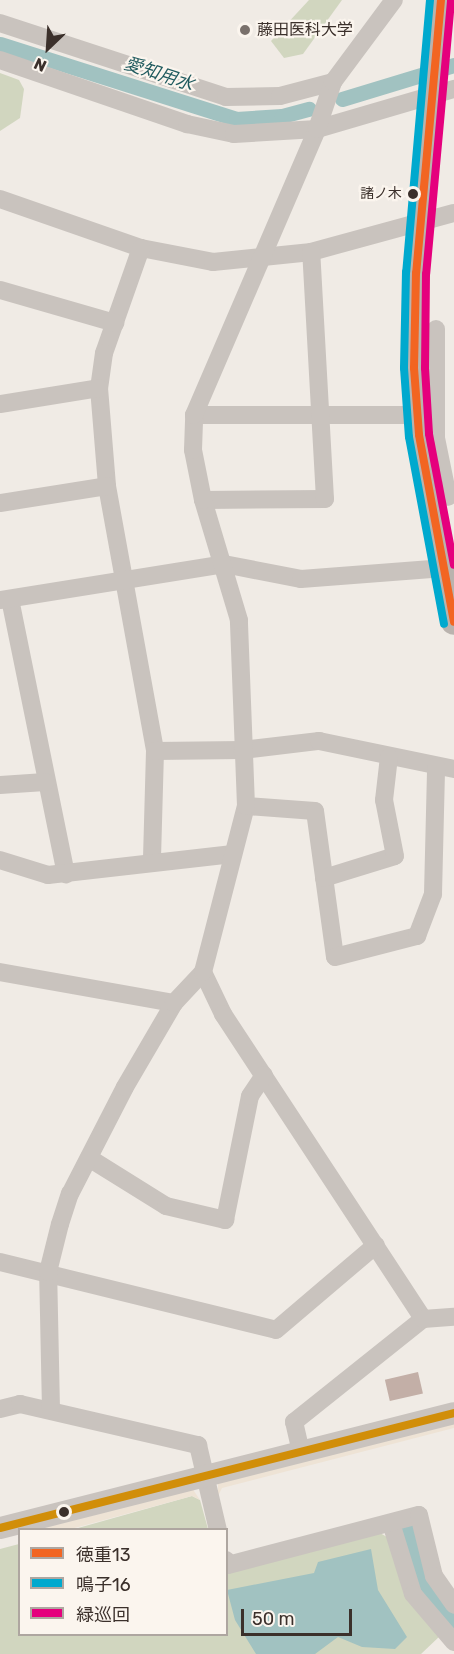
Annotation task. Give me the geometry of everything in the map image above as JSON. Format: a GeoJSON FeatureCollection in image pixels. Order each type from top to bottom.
{"type":"FeatureCollection","features":[{"type":"Feature","properties":{"kind":"main road"},"geometry":{"type":"LineString","coordinates":[[441,0],[436,54],[439,92],[421,224],[414,338],[417,415],[444,497],[445,568],[454,622]]}},
{"type":"Feature","properties":{"kind":"street"},"geometry":{"type":"LineString","coordinates":[[51,1410],[48,1272],[70,1194],[174,1003],[203,972],[246,806],[242,750],[239,620],[203,500],[194,450],[194,415],[258,260],[317,129],[333,82],[394,0]]}},
{"type":"Feature","properties":{"kind":"street"},"geometry":{"type":"LineString","coordinates":[[0,23],[226,97],[280,96],[333,82]]}},
{"type":"Feature","properties":{"kind":"street"},"geometry":{"type":"LineString","coordinates":[[0,60],[212,131],[258,135],[317,129],[439,92]]}},
{"type":"Feature","properties":{"kind":"street"},"geometry":{"type":"LineString","coordinates":[[0,199],[141,248],[213,262],[258,260],[311,252],[421,224],[454,213]]}},
{"type":"Feature","properties":{"kind":"street"},"geometry":{"type":"LineString","coordinates":[[141,248],[115,322],[99,388],[107,486],[126,580],[155,751],[152,861]]}},
{"type":"Feature","properties":{"kind":"street"},"geometry":{"type":"LineString","coordinates":[[203,500],[325,499],[318,417],[311,252]]}},
{"type":"Feature","properties":{"kind":"street"},"geometry":{"type":"LineString","coordinates":[[0,290],[115,322]]}},
{"type":"Feature","properties":{"kind":"street"},"geometry":{"type":"LineString","coordinates":[[436,329],[436,438],[444,497]]}},
{"type":"Feature","properties":{"kind":"street"},"geometry":{"type":"LineString","coordinates":[[0,404],[99,388]]}},
{"type":"Feature","properties":{"kind":"street"},"geometry":{"type":"LineString","coordinates":[[194,415],[318,417],[417,415]]}},
{"type":"Feature","properties":{"kind":"street"},"geometry":{"type":"LineString","coordinates":[[0,503],[107,486]]}},
{"type":"Feature","properties":{"kind":"street"},"geometry":{"type":"LineString","coordinates":[[66,874],[5,600],[224,564],[302,579],[445,568]]}},
{"type":"Feature","properties":{"kind":"street"},"geometry":{"type":"LineString","coordinates":[[155,751],[242,750],[319,741],[445,768],[433,894],[417,936],[334,957],[315,811],[246,806]]}},
{"type":"Feature","properties":{"kind":"street"},"geometry":{"type":"LineString","coordinates":[[324,878],[395,856],[384,800],[389,757]]}},
{"type":"Feature","properties":{"kind":"street"},"geometry":{"type":"LineString","coordinates":[[0,785],[45,782]]}},
{"type":"Feature","properties":{"kind":"street"},"geometry":{"type":"LineString","coordinates":[[0,860],[30,872],[66,874],[152,861],[233,854]]}},
{"type":"Feature","properties":{"kind":"street"},"geometry":{"type":"LineString","coordinates":[[0,972],[174,1003]]}},
{"type":"Feature","properties":{"kind":"street"},"geometry":{"type":"LineString","coordinates":[[203,972],[223,1014],[423,1318]]}},
{"type":"Feature","properties":{"kind":"street"},"geometry":{"type":"LineString","coordinates":[[89,1158],[166,1206],[225,1220],[250,1096],[264,1075]]}},
{"type":"Feature","properties":{"kind":"street"},"geometry":{"type":"LineString","coordinates":[[0,1262],[276,1330],[376,1245]]}},
{"type":"Feature","properties":{"kind":"street"},"geometry":{"type":"LineString","coordinates":[[301,1452],[294,1422],[423,1318],[454,1317]]}},
{"type":"Feature","properties":{"kind":"street"},"geometry":{"type":"LineString","coordinates":[[0,1409],[20,1404],[198,1445],[217,1528]]}},
{"type":"Feature","properties":{"kind":"street"},"geometry":{"type":"LineString","coordinates":[[0,1528],[454,1413]]}},
{"type":"Feature","properties":{"kind":"street"},"geometry":{"type":"LineString","coordinates":[[228,1565],[419,1515],[434,1576],[454,1605]]}},
{"type":"Feature","properties":{"kind":"street"},"geometry":{"type":"LineString","coordinates":[[391,1524],[413,1594],[454,1642]]}},
{"type":"Feature","properties":{"kind":"green space"},"geometry":{"type":"Polygon","coordinates":[[[309,0],[342,0],[303,54],[284,58],[271,41],[309,0]]]}},
{"type":"Feature","properties":{"kind":"green space"},"geometry":{"type":"Polygon","coordinates":[[[0,73],[19,80],[24,89],[20,118],[0,131],[0,73]]]}},
{"type":"Feature","properties":{"kind":"green space"},"geometry":{"type":"Polygon","coordinates":[[[192,1496],[200,1500],[208,1528],[78,1528],[192,1496]]]}},
{"type":"Feature","properties":{"kind":"green space"},"geometry":{"type":"Polygon","coordinates":[[[380,1533],[387,1537],[441,1635],[421,1654],[0,1654],[0,1549],[18,1544],[18,1636],[228,1636],[228,1572],[380,1533]]]}},
{"type":"Feature","properties":{"kind":"shaded area"},"geometry":{"type":"Polygon","coordinates":[[[454,1424],[454,1428],[222,1488],[218,1496],[218,1483],[454,1424]]]}},
{"type":"Feature","properties":{"kind":"shaded area"},"geometry":{"type":"Polygon","coordinates":[[[192,1488],[200,1500],[192,1496],[75,1528],[38,1528],[192,1488]]]}},
{"type":"Feature","properties":{"kind":"water"},"geometry":{"type":"Polygon","coordinates":[[[371,1549],[378,1590],[407,1637],[395,1649],[362,1647],[338,1637],[315,1654],[256,1654],[235,1620],[228,1590],[314,1573],[318,1562],[371,1549]]]}},
{"type":"Feature","properties":{"kind":"building"},"geometry":{"type":"Polygon","coordinates":[[[418,1372],[423,1393],[390,1401],[385,1380],[418,1372]]]}},
{"type":"Feature","properties":{"kind":"waterway","name":"愛知用水"},"geometry":{"type":"LineString","coordinates":[[0,44],[236,119],[282,116],[309,109]]}},
{"type":"Feature","properties":{"kind":"waterway","name":"愛知用水"},"geometry":{"type":"LineString","coordinates":[[342,99],[454,65]]}},
{"type":"Feature","properties":{"kind":"waterway"},"geometry":{"type":"LineString","coordinates":[[407,1532],[423,1584],[454,1623]]}},
{"type":"Feature","properties":{"kind":"transit line","name":"鳴子16"},"geometry":{"type":"LineString","coordinates":[[430,0],[406,272],[404,368],[409,437],[444,624]]}},
{"type":"Feature","properties":{"kind":"transit line","name":"徳重13"},"geometry":{"type":"LineString","coordinates":[[441,0],[416,273],[414,368],[419,435],[454,622]]}},
{"type":"Feature","properties":{"kind":"transit line","name":"緑巡回"},"geometry":{"type":"LineString","coordinates":[[451,1],[426,274],[425,368],[429,434],[454,565]]}},
{"type":"Feature","properties":{"kind":"transit line"},"geometry":{"type":"LineString","coordinates":[[0,1528],[454,1413]]}},
{"type":"Feature","properties":{"kind":"place","name":"藤田医科大学"},"geometry":{"type":"Point","coordinates":[245,30]}},
{"type":"Feature","properties":{"kind":"place","name":"諸ノ木"},"geometry":{"type":"Point","coordinates":[413,194]}}]}
